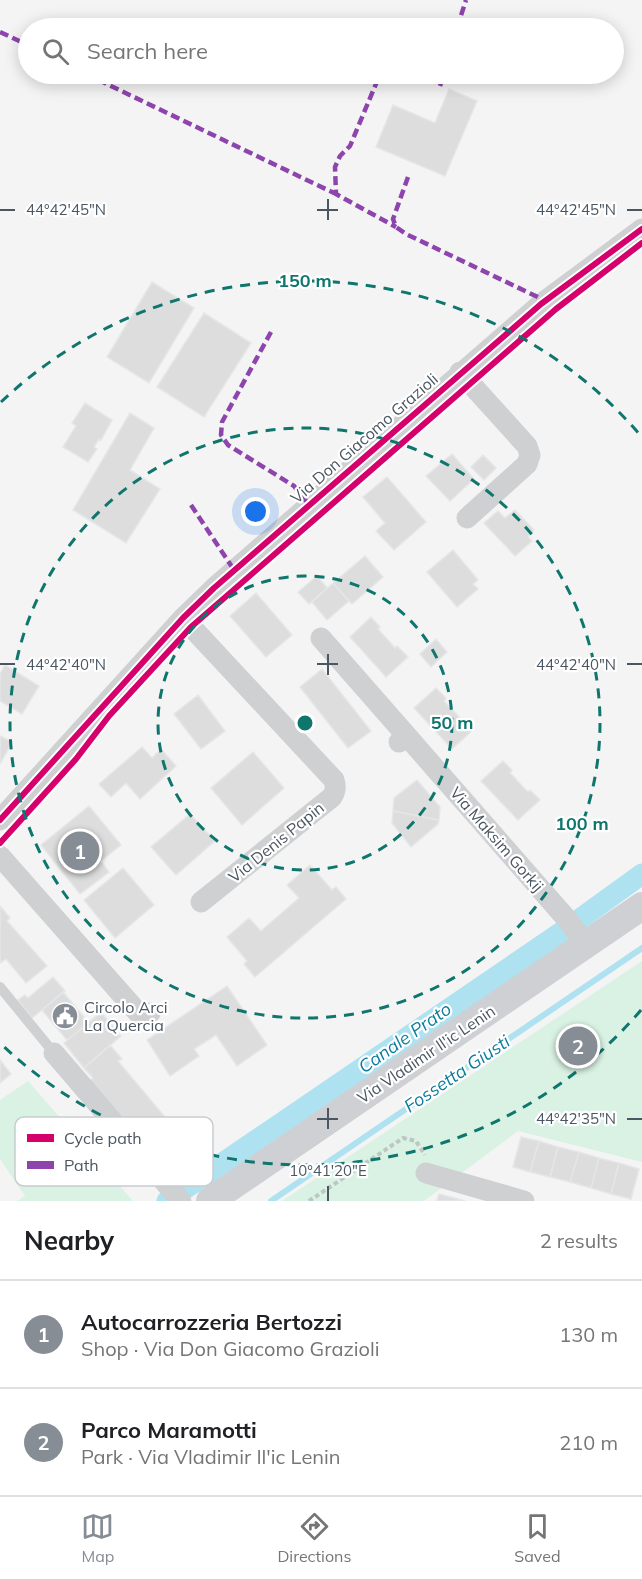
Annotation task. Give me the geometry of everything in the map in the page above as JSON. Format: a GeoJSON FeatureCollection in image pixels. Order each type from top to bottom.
{"type":"FeatureCollection","features":[{"type":"Feature","properties":{"kind":"main road","name":"Via Vladimir Il'ic Lenin"},"geometry":{"type":"LineString","coordinates":[[210,1201],[576,931],[642,906]]}},
{"type":"Feature","properties":{"kind":"street","name":"Via Don Giacomo Grazioli"},"geometry":{"type":"LineString","coordinates":[[0,820],[183,618],[214,588],[541,304],[642,229]]}},
{"type":"Feature","properties":{"kind":"street","name":"Via Don Giacomo Grazioli"},"geometry":{"type":"LineString","coordinates":[[460,372],[527,446],[530,454],[527,464],[467,518]]}},
{"type":"Feature","properties":{"kind":"street","name":"Via Denis Papin"},"geometry":{"type":"LineString","coordinates":[[183,618],[334,780],[335,784],[332,796],[201,902]]}},
{"type":"Feature","properties":{"kind":"street","name":"Via Maksim Gorkij"},"geometry":{"type":"LineString","coordinates":[[321,638],[403,739],[576,931]]}},
{"type":"Feature","properties":{"kind":"street"},"geometry":{"type":"LineString","coordinates":[[0,856],[140,1015],[150,1013]]}},
{"type":"Feature","properties":{"kind":"street"},"geometry":{"type":"LineString","coordinates":[[54,1053],[108,1117]]}},
{"type":"Feature","properties":{"kind":"street"},"geometry":{"type":"LineString","coordinates":[[426,1173],[488,1196],[524,1201]]}},
{"type":"Feature","properties":{"kind":"street"},"geometry":{"type":"LineString","coordinates":[[167,1186],[179,1199]]}},
{"type":"Feature","properties":{"kind":"lane"},"geometry":{"type":"LineString","coordinates":[[0,987],[54,1053]]}},
{"type":"Feature","properties":{"kind":"path"},"geometry":{"type":"LineString","coordinates":[[309,1201],[403,1138],[416,1141],[427,1157],[426,1173]]}},
{"type":"Feature","properties":{"kind":"green space"},"geometry":{"type":"Polygon","coordinates":[[[642,961],[642,1162],[518,1131],[424,1201],[282,1201],[642,961]]]}},
{"type":"Feature","properties":{"kind":"green space"},"geometry":{"type":"Polygon","coordinates":[[[28,1081],[60,1117],[15,1117],[15,1181],[0,1159],[0,1100],[28,1081]]]}},
{"type":"Feature","properties":{"kind":"green space"},"geometry":{"type":"Polygon","coordinates":[[[18,1186],[120,1186],[133,1201],[17,1201],[25,1196],[18,1186]]]}},
{"type":"Feature","properties":{"kind":"building"},"geometry":{"type":"Polygon","coordinates":[[[449,89],[477,101],[445,176],[376,147],[393,105],[435,123],[449,89]]]}},
{"type":"Feature","properties":{"kind":"building"},"geometry":{"type":"Polygon","coordinates":[[[152,282],[194,308],[149,383],[107,357],[152,282]]]}},
{"type":"Feature","properties":{"kind":"building"},"geometry":{"type":"Polygon","coordinates":[[[204,313],[251,343],[204,417],[157,387],[204,313]]]}},
{"type":"Feature","properties":{"kind":"building"},"geometry":{"type":"Polygon","coordinates":[[[85,403],[112,420],[101,440],[99,439],[94,447],[97,449],[88,462],[63,447],[76,426],[72,423],[85,403]]]}},
{"type":"Feature","properties":{"kind":"building"},"geometry":{"type":"Polygon","coordinates":[[[130,413],[154,428],[130,470],[160,489],[126,543],[73,510],[130,413]]]}},
{"type":"Feature","properties":{"kind":"building"},"geometry":{"type":"Polygon","coordinates":[[[452,454],[474,479],[450,501],[426,476],[452,454]]]}},
{"type":"Feature","properties":{"kind":"building"},"geometry":{"type":"Polygon","coordinates":[[[483,455],[496,468],[484,480],[471,467],[483,455]]]}},
{"type":"Feature","properties":{"kind":"building"},"geometry":{"type":"Polygon","coordinates":[[[387,477],[426,522],[394,550],[376,531],[385,523],[363,497],[387,477]]]}},
{"type":"Feature","properties":{"kind":"building"},"geometry":{"type":"Polygon","coordinates":[[[515,510],[534,530],[528,537],[532,541],[515,556],[484,523],[498,511],[505,518],[515,510]]]}},
{"type":"Feature","properties":{"kind":"building"},"geometry":{"type":"Polygon","coordinates":[[[453,550],[478,580],[473,584],[478,589],[457,607],[427,572],[453,550]]]}},
{"type":"Feature","properties":{"kind":"building"},"geometry":{"type":"Polygon","coordinates":[[[365,556],[383,577],[352,604],[333,583],[365,556]]]}},
{"type":"Feature","properties":{"kind":"building"},"geometry":{"type":"Polygon","coordinates":[[[317,576],[327,588],[309,604],[298,592],[317,576]]]}},
{"type":"Feature","properties":{"kind":"building"},"geometry":{"type":"Polygon","coordinates":[[[333,583],[349,601],[327,620],[312,602],[333,583]]]}},
{"type":"Feature","properties":{"kind":"building"},"geometry":{"type":"Polygon","coordinates":[[[256,593],[292,635],[266,657],[230,616],[256,593]]]}},
{"type":"Feature","properties":{"kind":"building"},"geometry":{"type":"Polygon","coordinates":[[[371,617],[380,627],[378,629],[395,648],[397,646],[408,657],[386,677],[350,637],[371,617]]]}},
{"type":"Feature","properties":{"kind":"building"},"geometry":{"type":"Polygon","coordinates":[[[436,639],[447,652],[431,667],[420,654],[436,639]]]}},
{"type":"Feature","properties":{"kind":"building"},"geometry":{"type":"Polygon","coordinates":[[[5,665],[39,686],[22,714],[0,701],[0,674],[5,665]]]}},
{"type":"Feature","properties":{"kind":"building"},"geometry":{"type":"Polygon","coordinates":[[[322,669],[371,731],[348,748],[300,687],[322,669]]]}},
{"type":"Feature","properties":{"kind":"building"},"geometry":{"type":"Polygon","coordinates":[[[436,688],[446,698],[444,701],[474,729],[452,749],[414,708],[436,688]]]}},
{"type":"Feature","properties":{"kind":"building"},"geometry":{"type":"Polygon","coordinates":[[[198,695],[225,731],[201,749],[174,714],[198,695]]]}},
{"type":"Feature","properties":{"kind":"building"},"geometry":{"type":"Polygon","coordinates":[[[0,736],[12,742],[0,764],[0,736]]]}},
{"type":"Feature","properties":{"kind":"building"},"geometry":{"type":"Polygon","coordinates":[[[142,747],[152,758],[161,749],[176,766],[140,799],[126,783],[111,797],[99,784],[142,747]]]}},
{"type":"Feature","properties":{"kind":"building"},"geometry":{"type":"Polygon","coordinates":[[[253,752],[284,788],[242,825],[211,788],[253,752]]]}},
{"type":"Feature","properties":{"kind":"building"},"geometry":{"type":"Polygon","coordinates":[[[503,761],[512,770],[510,773],[528,792],[530,790],[540,800],[518,820],[481,781],[503,761]]]}},
{"type":"Feature","properties":{"kind":"building"},"geometry":{"type":"Polygon","coordinates":[[[417,780],[440,807],[439,820],[393,811],[394,798],[417,780]]]}},
{"type":"Feature","properties":{"kind":"building"},"geometry":{"type":"Polygon","coordinates":[[[89,806],[121,845],[101,861],[109,872],[80,894],[41,845],[89,806]]]}},
{"type":"Feature","properties":{"kind":"building"},"geometry":{"type":"Polygon","coordinates":[[[393,811],[439,820],[438,824],[411,847],[392,823],[393,811]]]}},
{"type":"Feature","properties":{"kind":"building"},"geometry":{"type":"Polygon","coordinates":[[[190,814],[215,841],[176,875],[151,847],[190,814]]]}},
{"type":"Feature","properties":{"kind":"building"},"geometry":{"type":"Polygon","coordinates":[[[310,865],[332,890],[336,887],[346,899],[255,977],[244,964],[247,961],[227,937],[249,918],[261,931],[299,898],[287,885],[310,865]]]}},
{"type":"Feature","properties":{"kind":"building"},"geometry":{"type":"Polygon","coordinates":[[[123,868],[154,905],[115,938],[84,900],[123,868]]]}},
{"type":"Feature","properties":{"kind":"building"},"geometry":{"type":"Polygon","coordinates":[[[0,906],[10,918],[7,921],[47,966],[26,983],[6,959],[0,963],[0,906]]]}},
{"type":"Feature","properties":{"kind":"building"},"geometry":{"type":"Polygon","coordinates":[[[53,977],[65,991],[32,1018],[18,1000],[25,995],[28,998],[53,977]]]}},
{"type":"Feature","properties":{"kind":"building"},"geometry":{"type":"Polygon","coordinates":[[[227,986],[267,1045],[237,1066],[216,1035],[194,1049],[199,1056],[170,1076],[147,1040],[227,986]]]}},
{"type":"Feature","properties":{"kind":"building","name":"Circolo Arci La Quercia"},"geometry":{"type":"Polygon","coordinates":[[[63,992],[89,1023],[67,1040],[42,1010],[63,992]]]}},
{"type":"Feature","properties":{"kind":"building"},"geometry":{"type":"Polygon","coordinates":[[[101,1012],[121,1036],[84,1068],[64,1043],[101,1012]]]}},
{"type":"Feature","properties":{"kind":"building"},"geometry":{"type":"Polygon","coordinates":[[[110,1045],[122,1059],[118,1061],[165,1117],[117,1117],[89,1081],[93,1078],[84,1068],[110,1045]]]}},
{"type":"Feature","properties":{"kind":"building"},"geometry":{"type":"Polygon","coordinates":[[[0,1060],[11,1074],[0,1083],[0,1060]]]}},
{"type":"Feature","properties":{"kind":"building"},"geometry":{"type":"Polygon","coordinates":[[[521,1137],[539,1141],[530,1172],[513,1167],[521,1137]]]}},
{"type":"Feature","properties":{"kind":"building"},"geometry":{"type":"Polygon","coordinates":[[[539,1141],[558,1147],[550,1177],[530,1172],[539,1141]]]}},
{"type":"Feature","properties":{"kind":"building"},"geometry":{"type":"Polygon","coordinates":[[[558,1147],[579,1152],[570,1182],[550,1177],[558,1147]]]}},
{"type":"Feature","properties":{"kind":"building"},"geometry":{"type":"Polygon","coordinates":[[[579,1152],[599,1158],[591,1188],[570,1182],[579,1152]]]}},
{"type":"Feature","properties":{"kind":"building"},"geometry":{"type":"Polygon","coordinates":[[[599,1158],[619,1163],[611,1194],[591,1188],[599,1158]]]}},
{"type":"Feature","properties":{"kind":"building"},"geometry":{"type":"Polygon","coordinates":[[[619,1163],[639,1169],[631,1199],[611,1194],[619,1163]]]}},
{"type":"Feature","properties":{"kind":"building"},"geometry":{"type":"Polygon","coordinates":[[[439,1194],[465,1201],[437,1201],[439,1194]]]}},
{"type":"Feature","properties":{"kind":"waterway","name":"Canale Prato"},"geometry":{"type":"LineString","coordinates":[[213,1170],[566,929],[642,874]]}},
{"type":"Feature","properties":{"kind":"waterway","name":"Fossetta Giusti"},"geometry":{"type":"LineString","coordinates":[[271,1201],[642,948]]}},
{"type":"Feature","properties":{"kind":"waterway","name":"Canale Prato"},"geometry":{"type":"LineString","coordinates":[[167,1201],[189,1186]]}},
{"type":"Feature","properties":{"kind":"marked path"},"geometry":{"type":"LineString","coordinates":[[460,18],[466,0]]}},
{"type":"Feature","properties":{"kind":"marked path"},"geometry":{"type":"LineString","coordinates":[[0,32],[18,40]]}},
{"type":"Feature","properties":{"kind":"marked path"},"geometry":{"type":"LineString","coordinates":[[107,84],[336,194]]}},
{"type":"Feature","properties":{"kind":"marked path"},"geometry":{"type":"LineString","coordinates":[[376,84],[350,146],[340,156],[335,167],[336,194],[396,227]]}},
{"type":"Feature","properties":{"kind":"marked path"},"geometry":{"type":"LineString","coordinates":[[408,177],[393,219],[396,227],[406,234],[546,301]]}},
{"type":"Feature","properties":{"kind":"marked path"},"geometry":{"type":"LineString","coordinates":[[271,332],[222,422],[221,435],[228,445],[294,486],[309,505]]}},
{"type":"Feature","properties":{"kind":"marked path"},"geometry":{"type":"LineString","coordinates":[[191,505],[234,570]]}},
{"type":"Feature","properties":{"kind":"cycle path"},"geometry":{"type":"LineString","coordinates":[[0,820],[183,618],[214,588],[541,304],[642,229]]}},
{"type":"Feature","properties":{"kind":"cycle path"},"geometry":{"type":"LineString","coordinates":[[0,843],[76,759],[109,716],[191,627],[556,309],[642,243]]}},
{"type":"Feature","properties":{"kind":"place","name":"Autocarrozzeria Bertozzi"},"geometry":{"type":"Point","coordinates":[80,851]}},
{"type":"Feature","properties":{"kind":"place","name":"Circolo Arci La Quercia"},"geometry":{"type":"Point","coordinates":[65,1016]}},
{"type":"Feature","properties":{"kind":"place","name":"Parco Maramotti"},"geometry":{"type":"Point","coordinates":[578,1046]}}]}
